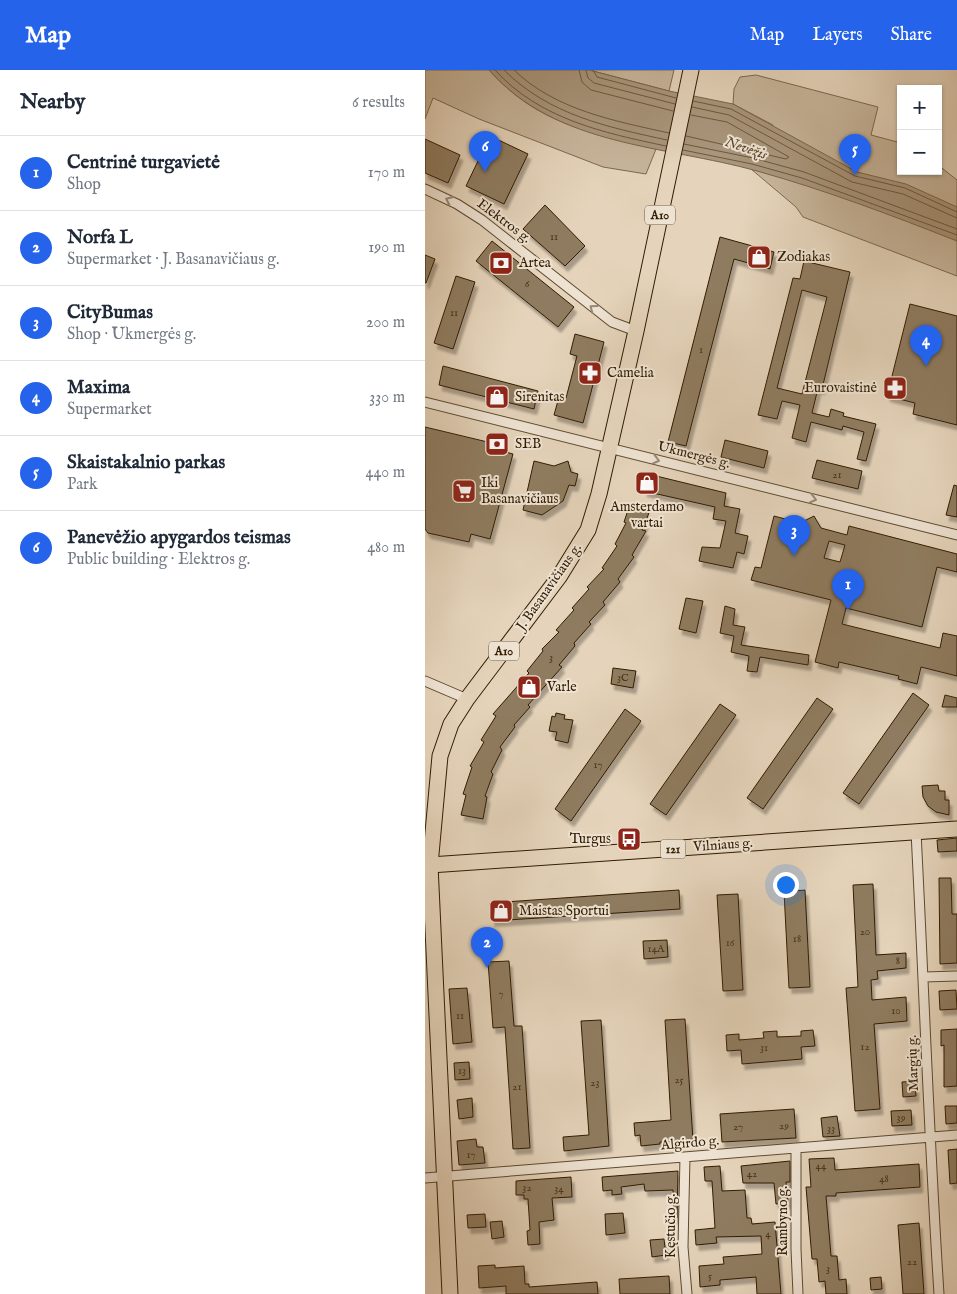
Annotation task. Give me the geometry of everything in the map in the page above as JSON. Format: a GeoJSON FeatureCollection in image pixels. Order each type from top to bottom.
{"type":"FeatureCollection","features":[{"type":"Feature","properties":{"kind":"main road","name":"J. Basanavičiaus g."},"geometry":{"type":"LineString","coordinates":[[450,1294],[427,864],[440,756],[448,731],[467,699],[577,550],[588,530],[599,494],[636,331],[689,75]]}},
{"type":"Feature","properties":{"kind":"main road","name":"Vilniaus g."},"geometry":{"type":"LineString","coordinates":[[427,864],[957,829]]}},
{"type":"Feature","properties":{"kind":"street","name":"Elektros g."},"geometry":{"type":"LineString","coordinates":[[425,189],[457,204],[476,216],[612,322],[636,331]]}},
{"type":"Feature","properties":{"kind":"street","name":"Ukmergės g."},"geometry":{"type":"LineString","coordinates":[[425,402],[957,535]]}},
{"type":"Feature","properties":{"kind":"street"},"geometry":{"type":"LineString","coordinates":[[425,681],[467,699]]}},
{"type":"Feature","properties":{"kind":"street","name":"Margių g."},"geometry":{"type":"LineString","coordinates":[[916,832],[924,977],[929,1138],[939,1294]]}},
{"type":"Feature","properties":{"kind":"street"},"geometry":{"type":"LineString","coordinates":[[924,977],[957,976]]}},
{"type":"Feature","properties":{"kind":"street","name":"Algirdo g."},"geometry":{"type":"LineString","coordinates":[[425,1178],[957,1135]]}},
{"type":"Feature","properties":{"kind":"street","name":"Rambyno g."},"geometry":{"type":"LineString","coordinates":[[796,1148],[798,1294]]}},
{"type":"Feature","properties":{"kind":"street","name":"Kęstučio g."},"geometry":{"type":"LineString","coordinates":[[685,1157],[683,1247],[687,1294]]}},
{"type":"Feature","properties":{"kind":"shaded area"},"geometry":{"type":"Polygon","coordinates":[[[425,70],[489,70],[526,103],[545,114],[586,131],[656,149],[646,174],[603,167],[479,119],[433,98],[425,119],[425,70]]]}},
{"type":"Feature","properties":{"kind":"shaded area"},"geometry":{"type":"Polygon","coordinates":[[[589,70],[674,70],[669,91],[589,70]]]}},
{"type":"Feature","properties":{"kind":"shaded area"},"geometry":{"type":"Polygon","coordinates":[[[756,75],[878,107],[871,135],[897,142],[897,175],[942,175],[942,168],[957,180],[957,276],[803,217],[796,207],[751,169],[773,125],[733,104],[734,89],[740,77],[756,75]]]}},
{"type":"Feature","properties":{"kind":"water","name":"Nevėžis"},"geometry":{"type":"Polygon","coordinates":[[[489,70],[589,70],[669,91],[733,104],[857,172],[906,184],[957,207],[957,241],[858,203],[782,178],[722,162],[614,140],[579,129],[546,115],[516,95],[489,70]]]}},
{"type":"Feature","properties":{"kind":"building"},"geometry":{"type":"Polygon","coordinates":[[[490,136],[528,154],[504,204],[466,186],[490,136]]]}},
{"type":"Feature","properties":{"kind":"building"},"geometry":{"type":"Polygon","coordinates":[[[425,139],[460,155],[448,183],[425,173],[425,139]]]}},
{"type":"Feature","properties":{"kind":"building"},"geometry":{"type":"Polygon","coordinates":[[[545,205],[585,246],[565,266],[523,229],[545,205]]]}},
{"type":"Feature","properties":{"kind":"building"},"geometry":{"type":"Polygon","coordinates":[[[720,237],[774,252],[770,269],[734,259],[686,446],[668,442],[720,237]]]}},
{"type":"Feature","properties":{"kind":"building"},"geometry":{"type":"Polygon","coordinates":[[[492,241],[574,307],[558,327],[476,261],[492,241]]]}},
{"type":"Feature","properties":{"kind":"building"},"geometry":{"type":"Polygon","coordinates":[[[425,255],[435,259],[426,283],[425,283],[425,255]]]}},
{"type":"Feature","properties":{"kind":"building"},"geometry":{"type":"Polygon","coordinates":[[[804,261],[850,272],[822,389],[818,388],[812,413],[829,417],[831,409],[844,413],[843,416],[876,424],[866,461],[857,459],[864,432],[843,426],[842,430],[811,422],[806,442],[792,438],[800,405],[782,401],[777,419],[758,415],[793,278],[800,279],[804,261]],[[802,290],[777,388],[802,394],[827,297],[802,290]]]}},
{"type":"Feature","properties":{"kind":"building"},"geometry":{"type":"Polygon","coordinates":[[[456,276],[475,282],[453,349],[434,343],[456,276]]]}},
{"type":"Feature","properties":{"kind":"building"},"geometry":{"type":"Polygon","coordinates":[[[910,304],[957,316],[957,425],[913,414],[915,403],[887,396],[910,304]]]}},
{"type":"Feature","properties":{"kind":"building"},"geometry":{"type":"Polygon","coordinates":[[[575,334],[604,342],[583,423],[554,415],[559,397],[566,398],[577,356],[570,354],[575,334]]]}},
{"type":"Feature","properties":{"kind":"building"},"geometry":{"type":"Polygon","coordinates":[[[443,366],[538,391],[534,409],[439,385],[443,366]]]}},
{"type":"Feature","properties":{"kind":"building","name":"Iki Basanavičiaus"},"geometry":{"type":"Polygon","coordinates":[[[425,427],[496,444],[495,449],[513,454],[490,539],[471,534],[469,542],[428,533],[425,529],[425,427]]]}},
{"type":"Feature","properties":{"kind":"building"},"geometry":{"type":"Polygon","coordinates":[[[725,440],[768,451],[764,468],[721,457],[725,440]]]}},
{"type":"Feature","properties":{"kind":"building"},"geometry":{"type":"Polygon","coordinates":[[[817,460],[862,471],[858,489],[812,478],[817,460]]]}},
{"type":"Feature","properties":{"kind":"building"},"geometry":{"type":"Polygon","coordinates":[[[534,461],[554,466],[568,461],[571,472],[578,474],[575,486],[569,485],[563,501],[542,515],[523,510],[534,461]]]}},
{"type":"Feature","properties":{"kind":"building"},"geometry":{"type":"Polygon","coordinates":[[[648,474],[726,493],[724,506],[740,509],[735,533],[748,536],[744,554],[737,552],[733,568],[699,561],[702,547],[720,548],[726,521],[713,519],[715,507],[644,491],[648,474]]]}},
{"type":"Feature","properties":{"kind":"building"},"geometry":{"type":"Polygon","coordinates":[[[954,485],[957,486],[957,517],[946,515],[954,485]]]}},
{"type":"Feature","properties":{"kind":"building"},"geometry":{"type":"Polygon","coordinates":[[[629,507],[649,513],[642,530],[646,531],[632,555],[634,557],[618,579],[620,582],[603,602],[605,605],[589,622],[591,624],[574,643],[575,646],[559,665],[562,667],[528,705],[530,707],[514,725],[515,727],[500,747],[502,750],[491,772],[493,774],[485,796],[487,797],[483,819],[461,815],[466,795],[463,794],[472,767],[470,766],[484,742],[481,740],[496,716],[493,714],[529,673],[527,671],[543,651],[542,649],[559,632],[556,630],[574,610],[572,608],[589,589],[587,587],[604,569],[602,568],[617,546],[615,544],[626,523],[624,522],[629,507]]]}},
{"type":"Feature","properties":{"kind":"building"},"geometry":{"type":"Polygon","coordinates":[[[774,516],[800,523],[814,516],[821,528],[847,535],[849,526],[957,554],[957,572],[937,567],[922,627],[846,608],[842,624],[940,648],[943,633],[957,636],[957,676],[921,667],[917,684],[898,679],[899,676],[839,662],[838,668],[815,662],[831,600],[751,580],[755,567],[761,568],[774,516]],[[829,541],[824,558],[840,562],[845,545],[829,541]]]}},
{"type":"Feature","properties":{"kind":"building"},"geometry":{"type":"Polygon","coordinates":[[[686,598],[703,601],[696,633],[679,629],[686,598]]]}},
{"type":"Feature","properties":{"kind":"building"},"geometry":{"type":"Polygon","coordinates":[[[725,606],[735,609],[733,625],[745,627],[741,645],[809,655],[808,665],[760,657],[757,672],[747,671],[749,656],[731,652],[734,636],[720,633],[725,606]]]}},
{"type":"Feature","properties":{"kind":"building"},"geometry":{"type":"Polygon","coordinates":[[[613,668],[636,671],[633,688],[611,684],[613,668]]]}},
{"type":"Feature","properties":{"kind":"building"},"geometry":{"type":"Polygon","coordinates":[[[913,693],[929,705],[859,804],[843,793],[913,693]]]}},
{"type":"Feature","properties":{"kind":"building"},"geometry":{"type":"Polygon","coordinates":[[[945,695],[957,698],[957,707],[942,707],[945,695]]]}},
{"type":"Feature","properties":{"kind":"building"},"geometry":{"type":"Polygon","coordinates":[[[817,698],[833,709],[763,809],[747,798],[817,698]]]}},
{"type":"Feature","properties":{"kind":"building"},"geometry":{"type":"Polygon","coordinates":[[[720,704],[736,715],[666,815],[650,804],[720,704]]]}},
{"type":"Feature","properties":{"kind":"building"},"geometry":{"type":"Polygon","coordinates":[[[625,709],[641,721],[571,821],[555,809],[625,709]]]}},
{"type":"Feature","properties":{"kind":"building"},"geometry":{"type":"Polygon","coordinates":[[[556,713],[565,715],[564,719],[573,720],[568,743],[555,740],[557,732],[549,731],[552,716],[555,717],[556,713]]]}},
{"type":"Feature","properties":{"kind":"building"},"geometry":{"type":"Polygon","coordinates":[[[938,785],[939,791],[945,791],[945,800],[949,800],[949,815],[936,812],[928,806],[923,797],[922,786],[938,785]]]}},
{"type":"Feature","properties":{"kind":"building"},"geometry":{"type":"Polygon","coordinates":[[[957,838],[957,851],[938,852],[937,840],[957,838]]]}},
{"type":"Feature","properties":{"kind":"building"},"geometry":{"type":"Polygon","coordinates":[[[939,878],[951,878],[952,914],[957,914],[957,963],[940,964],[939,878]]]}},
{"type":"Feature","properties":{"kind":"building"},"geometry":{"type":"Polygon","coordinates":[[[873,884],[876,955],[906,953],[906,968],[877,971],[878,979],[871,980],[872,1000],[906,997],[907,1021],[874,1024],[880,1109],[855,1111],[846,988],[858,987],[853,885],[873,884]]]}},
{"type":"Feature","properties":{"kind":"building"},"geometry":{"type":"Polygon","coordinates":[[[679,890],[680,909],[492,921],[490,903],[679,890]]]}},
{"type":"Feature","properties":{"kind":"building"},"geometry":{"type":"Polygon","coordinates":[[[805,890],[810,987],[789,988],[784,892],[805,890]]]}},
{"type":"Feature","properties":{"kind":"building"},"geometry":{"type":"Polygon","coordinates":[[[738,894],[743,990],[723,991],[717,895],[738,894]]]}},
{"type":"Feature","properties":{"kind":"building"},"geometry":{"type":"Polygon","coordinates":[[[667,940],[668,957],[644,959],[643,941],[667,940]]]}},
{"type":"Feature","properties":{"kind":"building"},"geometry":{"type":"Polygon","coordinates":[[[509,961],[514,1026],[522,1026],[530,1148],[513,1149],[505,1027],[493,1028],[488,962],[509,961]]]}},
{"type":"Feature","properties":{"kind":"building"},"geometry":{"type":"Polygon","coordinates":[[[467,988],[472,1042],[453,1044],[449,989],[467,988]]]}},
{"type":"Feature","properties":{"kind":"building"},"geometry":{"type":"Polygon","coordinates":[[[956,990],[957,1009],[940,1010],[939,991],[956,990]]]}},
{"type":"Feature","properties":{"kind":"building"},"geometry":{"type":"Polygon","coordinates":[[[685,1019],[693,1140],[660,1142],[660,1144],[641,1146],[640,1135],[635,1136],[634,1123],[671,1120],[665,1020],[685,1019]]]}},
{"type":"Feature","properties":{"kind":"building"},"geometry":{"type":"Polygon","coordinates":[[[601,1020],[609,1146],[564,1151],[563,1137],[589,1135],[581,1021],[601,1020]]]}},
{"type":"Feature","properties":{"kind":"building"},"geometry":{"type":"Polygon","coordinates":[[[957,1029],[957,1086],[944,1087],[944,1045],[941,1046],[941,1030],[957,1029]]]}},
{"type":"Feature","properties":{"kind":"building"},"geometry":{"type":"Polygon","coordinates":[[[813,1030],[815,1046],[801,1047],[802,1059],[742,1064],[741,1050],[727,1051],[726,1035],[739,1034],[739,1040],[764,1038],[763,1032],[777,1031],[777,1037],[801,1036],[801,1031],[813,1030]]]}},
{"type":"Feature","properties":{"kind":"building"},"geometry":{"type":"Polygon","coordinates":[[[469,1062],[470,1079],[455,1080],[454,1063],[469,1062]]]}},
{"type":"Feature","properties":{"kind":"building"},"geometry":{"type":"Polygon","coordinates":[[[915,1081],[916,1096],[903,1097],[902,1082],[915,1081]]]}},
{"type":"Feature","properties":{"kind":"building"},"geometry":{"type":"Polygon","coordinates":[[[472,1098],[473,1117],[459,1119],[457,1100],[472,1098]]]}},
{"type":"Feature","properties":{"kind":"building"},"geometry":{"type":"Polygon","coordinates":[[[945,1106],[957,1106],[957,1123],[946,1124],[945,1106]]]}},
{"type":"Feature","properties":{"kind":"building"},"geometry":{"type":"Polygon","coordinates":[[[794,1109],[796,1138],[722,1142],[720,1114],[794,1109]]]}},
{"type":"Feature","properties":{"kind":"building"},"geometry":{"type":"Polygon","coordinates":[[[911,1110],[912,1125],[892,1126],[891,1111],[911,1110]]]}},
{"type":"Feature","properties":{"kind":"building"},"geometry":{"type":"Polygon","coordinates":[[[837,1116],[840,1136],[823,1137],[821,1118],[837,1116]]]}},
{"type":"Feature","properties":{"kind":"building"},"geometry":{"type":"Polygon","coordinates":[[[476,1139],[477,1147],[483,1147],[485,1163],[459,1165],[457,1141],[476,1139]]]}},
{"type":"Feature","properties":{"kind":"building"},"geometry":{"type":"Polygon","coordinates":[[[957,1149],[957,1183],[950,1184],[948,1150],[957,1149]]]}},
{"type":"Feature","properties":{"kind":"building"},"geometry":{"type":"Polygon","coordinates":[[[834,1158],[835,1170],[919,1164],[920,1187],[836,1193],[836,1196],[826,1196],[831,1256],[837,1256],[839,1280],[846,1279],[847,1294],[826,1294],[825,1281],[819,1282],[817,1259],[812,1259],[806,1187],[811,1187],[809,1159],[834,1158]]]}},
{"type":"Feature","properties":{"kind":"building"},"geometry":{"type":"Polygon","coordinates":[[[790,1161],[790,1182],[786,1182],[788,1203],[776,1204],[774,1183],[743,1183],[741,1166],[790,1161]]]}},
{"type":"Feature","properties":{"kind":"building"},"geometry":{"type":"Polygon","coordinates":[[[720,1166],[722,1191],[745,1190],[747,1218],[751,1218],[752,1224],[775,1222],[781,1294],[757,1294],[756,1277],[720,1280],[720,1285],[700,1287],[699,1266],[724,1264],[723,1257],[762,1254],[761,1236],[716,1237],[717,1243],[696,1245],[695,1230],[715,1228],[712,1181],[705,1181],[704,1167],[720,1166]]]}},
{"type":"Feature","properties":{"kind":"building"},"geometry":{"type":"Polygon","coordinates":[[[678,1171],[677,1218],[674,1219],[673,1190],[645,1191],[644,1184],[621,1187],[622,1194],[612,1195],[612,1190],[603,1191],[602,1177],[678,1171]]]}},
{"type":"Feature","properties":{"kind":"building"},"geometry":{"type":"Polygon","coordinates":[[[571,1177],[572,1197],[552,1198],[554,1220],[539,1222],[540,1244],[528,1245],[527,1231],[530,1230],[528,1199],[524,1199],[524,1195],[516,1195],[516,1181],[571,1177]]]}},
{"type":"Feature","properties":{"kind":"building"},"geometry":{"type":"Polygon","coordinates":[[[623,1213],[625,1233],[606,1235],[605,1214],[623,1213]]]}},
{"type":"Feature","properties":{"kind":"building"},"geometry":{"type":"Polygon","coordinates":[[[485,1214],[486,1227],[468,1228],[467,1215],[485,1214]]]}},
{"type":"Feature","properties":{"kind":"building"},"geometry":{"type":"Polygon","coordinates":[[[502,1221],[504,1237],[492,1239],[490,1222],[502,1221]]]}},
{"type":"Feature","properties":{"kind":"building"},"geometry":{"type":"Polygon","coordinates":[[[919,1223],[924,1294],[903,1294],[898,1225],[919,1223]]]}},
{"type":"Feature","properties":{"kind":"building"},"geometry":{"type":"Polygon","coordinates":[[[664,1239],[666,1255],[652,1257],[650,1240],[664,1239]]]}},
{"type":"Feature","properties":{"kind":"building"},"geometry":{"type":"Polygon","coordinates":[[[495,1265],[495,1268],[524,1266],[525,1284],[529,1284],[529,1287],[597,1282],[598,1294],[506,1294],[506,1286],[479,1288],[478,1266],[495,1265]]]}},
{"type":"Feature","properties":{"kind":"building"},"geometry":{"type":"Polygon","coordinates":[[[669,1276],[670,1294],[620,1294],[619,1279],[669,1276]]]}},
{"type":"Feature","properties":{"kind":"building"},"geometry":{"type":"Polygon","coordinates":[[[881,1277],[882,1289],[871,1290],[870,1278],[881,1277]]]}},
{"type":"Feature","properties":{"kind":"place","name":"Panevėžio apygardos teismas"},"geometry":{"type":"Point","coordinates":[485,172]}},
{"type":"Feature","properties":{"kind":"place","name":"Skaistakalnio parkas"},"geometry":{"type":"Point","coordinates":[855,175]}},
{"type":"Feature","properties":{"kind":"place","name":"Zodiakas"},"geometry":{"type":"Point","coordinates":[759,257]}},
{"type":"Feature","properties":{"kind":"place","name":"Artea"},"geometry":{"type":"Point","coordinates":[501,263]}},
{"type":"Feature","properties":{"kind":"place","name":"Maxima"},"geometry":{"type":"Point","coordinates":[926,366]}},
{"type":"Feature","properties":{"kind":"place","name":"Camelia"},"geometry":{"type":"Point","coordinates":[590,373]}},
{"type":"Feature","properties":{"kind":"place","name":"Eurovaistinė"},"geometry":{"type":"Point","coordinates":[895,388]}},
{"type":"Feature","properties":{"kind":"place","name":"Sirenitas"},"geometry":{"type":"Point","coordinates":[497,397]}},
{"type":"Feature","properties":{"kind":"place","name":"SEB"},"geometry":{"type":"Point","coordinates":[497,444]}},
{"type":"Feature","properties":{"kind":"place","name":"Amsterdamo vartai"},"geometry":{"type":"Point","coordinates":[647,483]}},
{"type":"Feature","properties":{"kind":"place","name":"Iki Basanavičiaus"},"geometry":{"type":"Point","coordinates":[464,491]}},
{"type":"Feature","properties":{"kind":"place","name":"CityBumas"},"geometry":{"type":"Point","coordinates":[794,556]}},
{"type":"Feature","properties":{"kind":"place","name":"Centrinė turgavietė"},"geometry":{"type":"Point","coordinates":[848,610]}},
{"type":"Feature","properties":{"kind":"place","name":"Varle"},"geometry":{"type":"Point","coordinates":[529,687]}},
{"type":"Feature","properties":{"kind":"place","name":"Turgus"},"geometry":{"type":"Point","coordinates":[629,839]}},
{"type":"Feature","properties":{"kind":"place","name":"Maistas Sportui"},"geometry":{"type":"Point","coordinates":[501,911]}},
{"type":"Feature","properties":{"kind":"place","name":"Norfa L"},"geometry":{"type":"Point","coordinates":[487,968]}}]}
